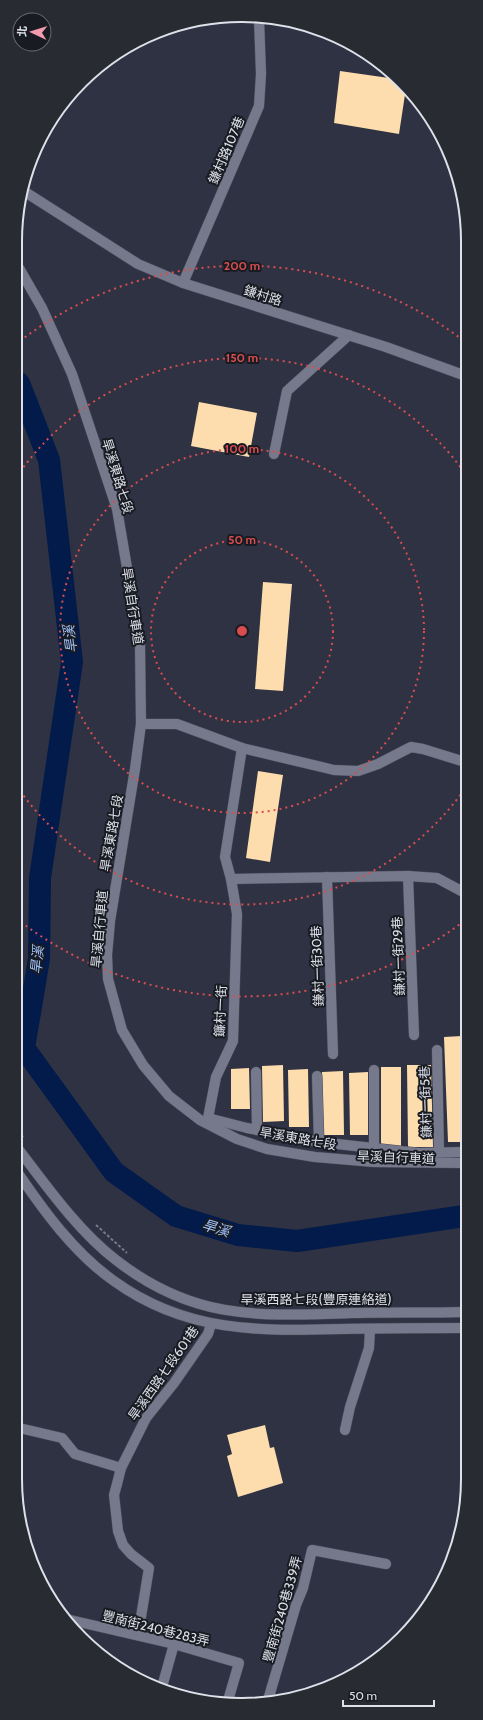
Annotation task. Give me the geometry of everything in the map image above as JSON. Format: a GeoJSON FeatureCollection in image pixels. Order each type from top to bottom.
{"type":"FeatureCollection","features":[{"type":"Feature","properties":{"kind":"street","name":"鎌村路107巷"},"geometry":{"type":"LineString","coordinates":[[183,283],[259,106],[261,74],[259,22]]}},
{"type":"Feature","properties":{"kind":"street","name":"鎌村路"},"geometry":{"type":"LineString","coordinates":[[27,193],[138,264],[183,283],[386,347],[461,374]]}},
{"type":"Feature","properties":{"kind":"street","name":"旱溪東路七段"},"geometry":{"type":"LineString","coordinates":[[22,273],[42,308],[72,374],[117,509],[140,644],[141,724],[110,921],[107,955],[108,979],[122,1030],[143,1065],[169,1096],[200,1120],[237,1139],[267,1149],[315,1157],[366,1161],[461,1163]]}},
{"type":"Feature","properties":{"kind":"street"},"geometry":{"type":"LineString","coordinates":[[274,454],[287,391],[349,335]]}},
{"type":"Feature","properties":{"kind":"street"},"geometry":{"type":"LineString","coordinates":[[141,724],[177,724],[242,748],[334,770],[358,771],[378,764],[410,747],[423,749],[461,761]]}},
{"type":"Feature","properties":{"kind":"street"},"geometry":{"type":"LineString","coordinates":[[242,748],[225,857],[231,880],[408,876],[437,878],[461,890]]}},
{"type":"Feature","properties":{"kind":"street","name":"鎌村一街29巷"},"geometry":{"type":"LineString","coordinates":[[408,876],[414,1035]]}},
{"type":"Feature","properties":{"kind":"street","name":"鎌村一街30巷"},"geometry":{"type":"LineString","coordinates":[[327,877],[333,1054]]}},
{"type":"Feature","properties":{"kind":"street","name":"鐮村一街"},"geometry":{"type":"LineString","coordinates":[[231,880],[236,914],[233,1041],[216,1077],[208,1118],[257,1130],[319,1142],[418,1153],[461,1152]]}},
{"type":"Feature","properties":{"kind":"street","name":"鎌村一街5巷"},"geometry":{"type":"LineString","coordinates":[[437,1050],[439,1152]]}},
{"type":"Feature","properties":{"kind":"street"},"geometry":{"type":"LineString","coordinates":[[374,1070],[374,1149]]}},
{"type":"Feature","properties":{"kind":"street"},"geometry":{"type":"LineString","coordinates":[[256,1072],[257,1130]]}},
{"type":"Feature","properties":{"kind":"street"},"geometry":{"type":"LineString","coordinates":[[317,1076],[319,1142]]}},
{"type":"Feature","properties":{"kind":"street","name":"旱溪西路七段(豐原連絡道)"},"geometry":{"type":"LineString","coordinates":[[22,1154],[81,1228],[115,1260],[155,1287],[175,1296],[209,1307],[248,1314],[272,1315],[461,1312]]}},
{"type":"Feature","properties":{"kind":"street"},"geometry":{"type":"LineString","coordinates":[[22,1178],[60,1228],[89,1261],[113,1280],[157,1306],[190,1318],[211,1324],[253,1330],[461,1328]]}},
{"type":"Feature","properties":{"kind":"street","name":"旱溪西路七段601巷"},"geometry":{"type":"LineString","coordinates":[[138,1635],[149,1568],[131,1554],[123,1545],[118,1531],[114,1495],[121,1468],[146,1418],[174,1383],[204,1340],[208,1334],[211,1324]]}},
{"type":"Feature","properties":{"kind":"street"},"geometry":{"type":"LineString","coordinates":[[345,1430],[350,1407],[369,1348],[370,1329]]}},
{"type":"Feature","properties":{"kind":"street"},"geometry":{"type":"LineString","coordinates":[[22,1429],[62,1438],[75,1454],[121,1468]]}},
{"type":"Feature","properties":{"kind":"street","name":"豐南街240巷339弄"},"geometry":{"type":"LineString","coordinates":[[269,1696],[296,1605],[303,1588],[312,1550],[386,1564]]}},
{"type":"Feature","properties":{"kind":"street","name":"豐南街240巷283弄"},"geometry":{"type":"LineString","coordinates":[[74,1621],[174,1644],[239,1663],[229,1698]]}},
{"type":"Feature","properties":{"kind":"street"},"geometry":{"type":"LineString","coordinates":[[163,1683],[174,1644]]}},
{"type":"Feature","properties":{"kind":"path"},"geometry":{"type":"LineString","coordinates":[[22,1135],[25,1139]]}},
{"type":"Feature","properties":{"kind":"path"},"geometry":{"type":"LineString","coordinates":[[94,1224],[129,1255]]}},
{"type":"Feature","properties":{"kind":"building"},"geometry":{"type":"Polygon","coordinates":[[[340,71],[388,78],[405,95],[399,134],[334,123],[340,71]]]}},
{"type":"Feature","properties":{"kind":"building"},"geometry":{"type":"Polygon","coordinates":[[[199,402],[257,413],[249,457],[191,446],[199,402]]]}},
{"type":"Feature","properties":{"kind":"building"},"geometry":{"type":"Polygon","coordinates":[[[263,582],[292,584],[283,691],[255,689],[263,582]]]}},
{"type":"Feature","properties":{"kind":"building"},"geometry":{"type":"Polygon","coordinates":[[[258,771],[283,775],[270,862],[246,858],[258,771]]]}},
{"type":"Feature","properties":{"kind":"building"},"geometry":{"type":"Polygon","coordinates":[[[461,1036],[461,1142],[448,1142],[444,1037],[461,1036]]]}},
{"type":"Feature","properties":{"kind":"building"},"geometry":{"type":"Polygon","coordinates":[[[283,1065],[284,1121],[263,1122],[262,1066],[283,1065]]]}},
{"type":"Feature","properties":{"kind":"building"},"geometry":{"type":"Polygon","coordinates":[[[407,1065],[431,1065],[433,1147],[408,1147],[407,1065]]]}},
{"type":"Feature","properties":{"kind":"building"},"geometry":{"type":"Polygon","coordinates":[[[381,1067],[401,1067],[401,1146],[381,1146],[381,1067]]]}},
{"type":"Feature","properties":{"kind":"building"},"geometry":{"type":"Polygon","coordinates":[[[249,1068],[250,1109],[231,1109],[231,1069],[249,1068]]]}},
{"type":"Feature","properties":{"kind":"building"},"geometry":{"type":"Polygon","coordinates":[[[308,1069],[309,1127],[289,1127],[288,1070],[308,1069]]]}},
{"type":"Feature","properties":{"kind":"building"},"geometry":{"type":"Polygon","coordinates":[[[343,1071],[344,1135],[323,1135],[322,1072],[343,1071]]]}},
{"type":"Feature","properties":{"kind":"building"},"geometry":{"type":"Polygon","coordinates":[[[368,1072],[368,1135],[350,1135],[349,1073],[368,1072]]]}},
{"type":"Feature","properties":{"kind":"building"},"geometry":{"type":"Polygon","coordinates":[[[265,1425],[270,1448],[274,1447],[283,1483],[238,1497],[227,1456],[232,1454],[227,1435],[265,1425]]]}},
{"type":"Feature","properties":{"kind":"waterway","name":"旱溪"},"geometry":{"type":"LineString","coordinates":[[22,391],[49,460],[72,662],[40,878],[39,959],[24,1048],[114,1172],[176,1216],[238,1235],[297,1241],[461,1216]]}}]}
